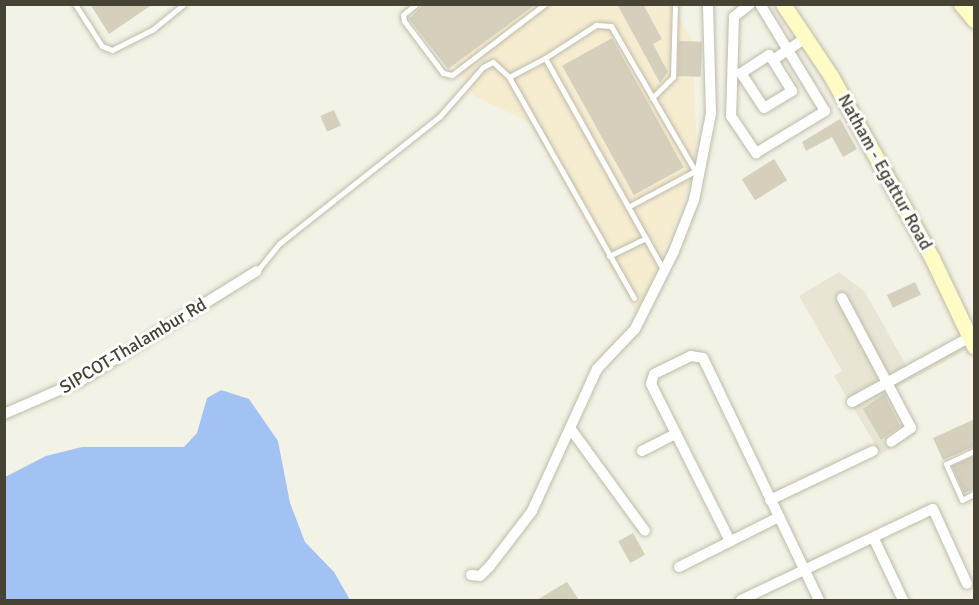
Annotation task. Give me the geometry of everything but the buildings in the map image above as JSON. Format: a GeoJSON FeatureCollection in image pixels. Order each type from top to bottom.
{"type":"FeatureCollection","features":[{"type":"Feature","properties":{"kind":"street"},"geometry":{"type":"LineString","coordinates":[[471,575],[480,576],[490,566],[528,517],[597,369],[634,330],[664,272],[693,200],[711,113],[708,4]]}},
{"type":"Feature","properties":{"kind":"street"},"geometry":{"type":"LineString","coordinates":[[750,4],[734,17],[730,116],[756,153],[825,111],[790,48],[760,4]]}},
{"type":"Feature","properties":{"kind":"street","name":"Natham - Egattur Road"},"geometry":{"type":"LineString","coordinates":[[783,4],[806,38],[927,248],[972,335]]}},
{"type":"Feature","properties":{"kind":"street"},"geometry":{"type":"LineString","coordinates":[[961,4],[975,20]]}},
{"type":"Feature","properties":{"kind":"street"},"geometry":{"type":"LineString","coordinates":[[773,60],[806,38]]}},
{"type":"Feature","properties":{"kind":"street"},"geometry":{"type":"LineString","coordinates":[[769,55],[773,60],[792,91],[764,108],[741,73],[769,55]]}},
{"type":"Feature","properties":{"kind":"street","name":"SIPCOT-Thalambur Rd"},"geometry":{"type":"LineString","coordinates":[[4,414],[80,381],[257,272]]}},
{"type":"Feature","properties":{"kind":"street"},"geometry":{"type":"LineString","coordinates":[[842,298],[911,428],[891,442]]}},
{"type":"Feature","properties":{"kind":"street"},"geometry":{"type":"LineString","coordinates":[[852,402],[972,335]]}},
{"type":"Feature","properties":{"kind":"street"},"geometry":{"type":"LineString","coordinates":[[730,541],[676,434],[651,376],[697,356],[703,358],[819,600]]}},
{"type":"Feature","properties":{"kind":"street"},"geometry":{"type":"LineString","coordinates":[[570,428],[645,531]]}},
{"type":"Feature","properties":{"kind":"street"},"geometry":{"type":"LineString","coordinates":[[642,452],[676,434]]}},
{"type":"Feature","properties":{"kind":"street"},"geometry":{"type":"LineString","coordinates":[[770,500],[873,451]]}},
{"type":"Feature","properties":{"kind":"street"},"geometry":{"type":"LineString","coordinates":[[741,600],[874,539],[933,509],[967,585]]}},
{"type":"Feature","properties":{"kind":"street"},"geometry":{"type":"LineString","coordinates":[[679,567],[779,517]]}},
{"type":"Feature","properties":{"kind":"street"},"geometry":{"type":"LineString","coordinates":[[874,539],[903,600]]}},
{"type":"Feature","properties":{"kind":"lane"},"geometry":{"type":"LineString","coordinates":[[75,4],[102,46],[112,50],[152,30],[184,4]]}},
{"type":"Feature","properties":{"kind":"lane"},"geometry":{"type":"LineString","coordinates":[[402,4],[407,11]]}},
{"type":"Feature","properties":{"kind":"lane"},"geometry":{"type":"LineString","coordinates":[[416,4],[407,11],[404,21],[443,73],[452,75],[545,4]]}},
{"type":"Feature","properties":{"kind":"lane"},"geometry":{"type":"LineString","coordinates":[[652,98],[673,77],[675,4]]}},
{"type":"Feature","properties":{"kind":"lane"},"geometry":{"type":"LineString","coordinates":[[509,77],[545,58],[596,25],[611,26],[695,171],[628,207]]}},
{"type":"Feature","properties":{"kind":"lane"},"geometry":{"type":"LineString","coordinates":[[545,58],[664,272]]}},
{"type":"Feature","properties":{"kind":"lane"},"geometry":{"type":"LineString","coordinates":[[257,272],[280,243],[440,116],[483,67],[493,62],[509,77],[634,298]]}},
{"type":"Feature","properties":{"kind":"lane"},"geometry":{"type":"LineString","coordinates":[[609,256],[646,238]]}},
{"type":"Feature","properties":{"kind":"lane"},"geometry":{"type":"LineString","coordinates":[[975,451],[946,464],[962,500],[975,494]]}},
{"type":"Feature","properties":{"kind":"shaded area"},"geometry":{"type":"Polygon","coordinates":[[[411,5],[672,5],[693,42],[697,166],[639,317],[529,122],[476,97],[411,5]]]}},
{"type":"Feature","properties":{"kind":"shaded area"},"geometry":{"type":"Polygon","coordinates":[[[839,272],[865,292],[908,369],[960,338],[966,350],[893,389],[916,434],[881,454],[834,376],[842,371],[799,296],[839,272]]]}},
{"type":"Feature","properties":{"kind":"water"},"geometry":{"type":"Polygon","coordinates":[[[221,390],[249,399],[278,441],[290,503],[305,542],[334,572],[350,600],[5,600],[5,477],[46,456],[82,447],[184,447],[197,433],[207,398],[221,390]]]}}]}
